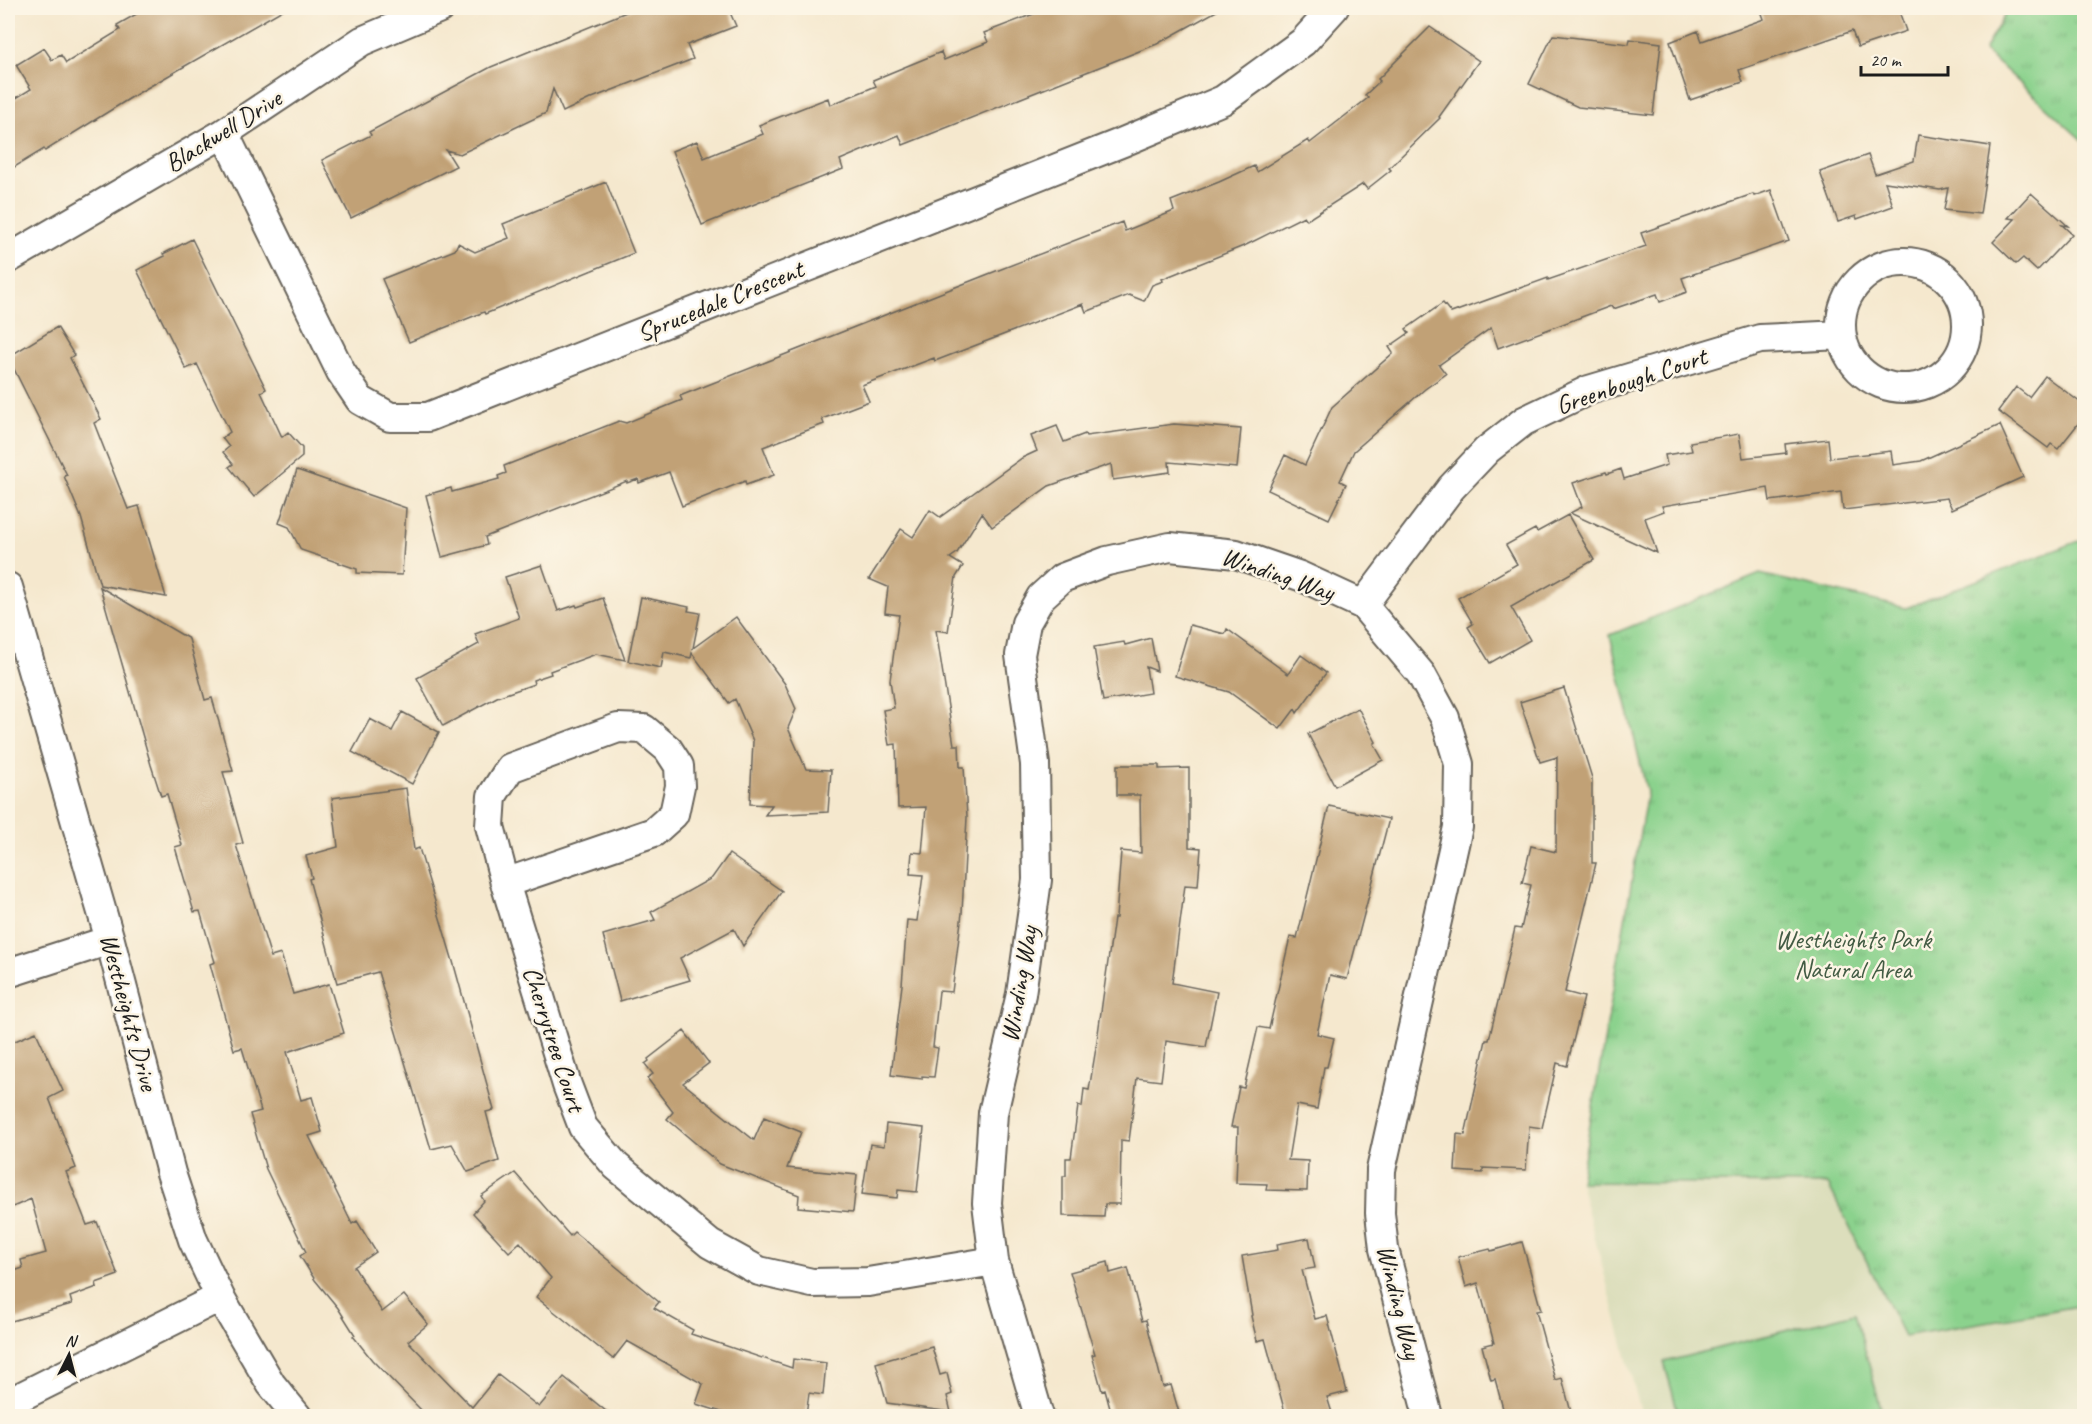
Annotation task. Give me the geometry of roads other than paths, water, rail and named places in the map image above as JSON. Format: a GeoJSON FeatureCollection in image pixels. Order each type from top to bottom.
{"type":"FeatureCollection","features":[{"type":"Feature","properties":{"kind":"street","name":"Blackwell Drive"},"geometry":{"type":"LineString","coordinates":[[8,259],[224,133],[362,42],[441,8]]}},
{"type":"Feature","properties":{"kind":"street","name":"Sprucedale Crescent"},"geometry":{"type":"LineString","coordinates":[[224,133],[341,372],[360,400],[390,417],[428,417],[1123,142],[1223,100],[1303,42],[1334,8]]}},
{"type":"Feature","properties":{"kind":"street"},"geometry":{"type":"LineString","coordinates":[[1911,262],[1929,267],[1948,279],[1964,303],[1968,331],[1960,357],[1946,374],[1926,385],[1912,388],[1890,387],[1877,383],[1860,370],[1848,356],[1841,335],[1842,311],[1851,291],[1874,270],[1889,264],[1911,262]]}},
{"type":"Feature","properties":{"kind":"street","name":"Greenbough Court"},"geometry":{"type":"LineString","coordinates":[[1363,605],[1451,488],[1487,450],[1524,421],[1588,390],[1760,339],[1841,335]]}},
{"type":"Feature","properties":{"kind":"street","name":"Winding Way"},"geometry":{"type":"LineString","coordinates":[[1039,1416],[994,1261],[987,1203],[993,1113],[1021,994],[1037,879],[1035,764],[1020,655],[1026,623],[1041,597],[1062,578],[1107,561],[1170,547],[1236,554],[1300,576],[1363,605],[1421,674],[1445,718],[1459,764],[1458,827],[1381,1170],[1380,1213],[1384,1249],[1428,1416]]}},
{"type":"Feature","properties":{"kind":"street","name":"Westheights Drive"},"geometry":{"type":"LineString","coordinates":[[8,587],[110,940],[171,1173],[193,1240],[220,1297],[271,1384],[297,1416]]}},
{"type":"Feature","properties":{"kind":"street","name":"Cherrytree Court"},"geometry":{"type":"LineString","coordinates":[[505,883],[654,831],[674,814],[680,786],[679,766],[668,749],[644,729],[618,728],[510,768],[492,796],[490,826],[505,883],[567,1085],[583,1126],[616,1166],[710,1244],[759,1271],[812,1283],[868,1282],[994,1261]]}},
{"type":"Feature","properties":{"kind":"street"},"geometry":{"type":"LineString","coordinates":[[8,974],[110,940]]}},
{"type":"Feature","properties":{"kind":"street"},"geometry":{"type":"LineString","coordinates":[[8,1403],[220,1297]]}},
{"type":"Feature","properties":{"kind":"park label","name":"Westheights Park Natural Area"},"geometry":{"type":"Point","coordinates":[1853,954]}}]}
